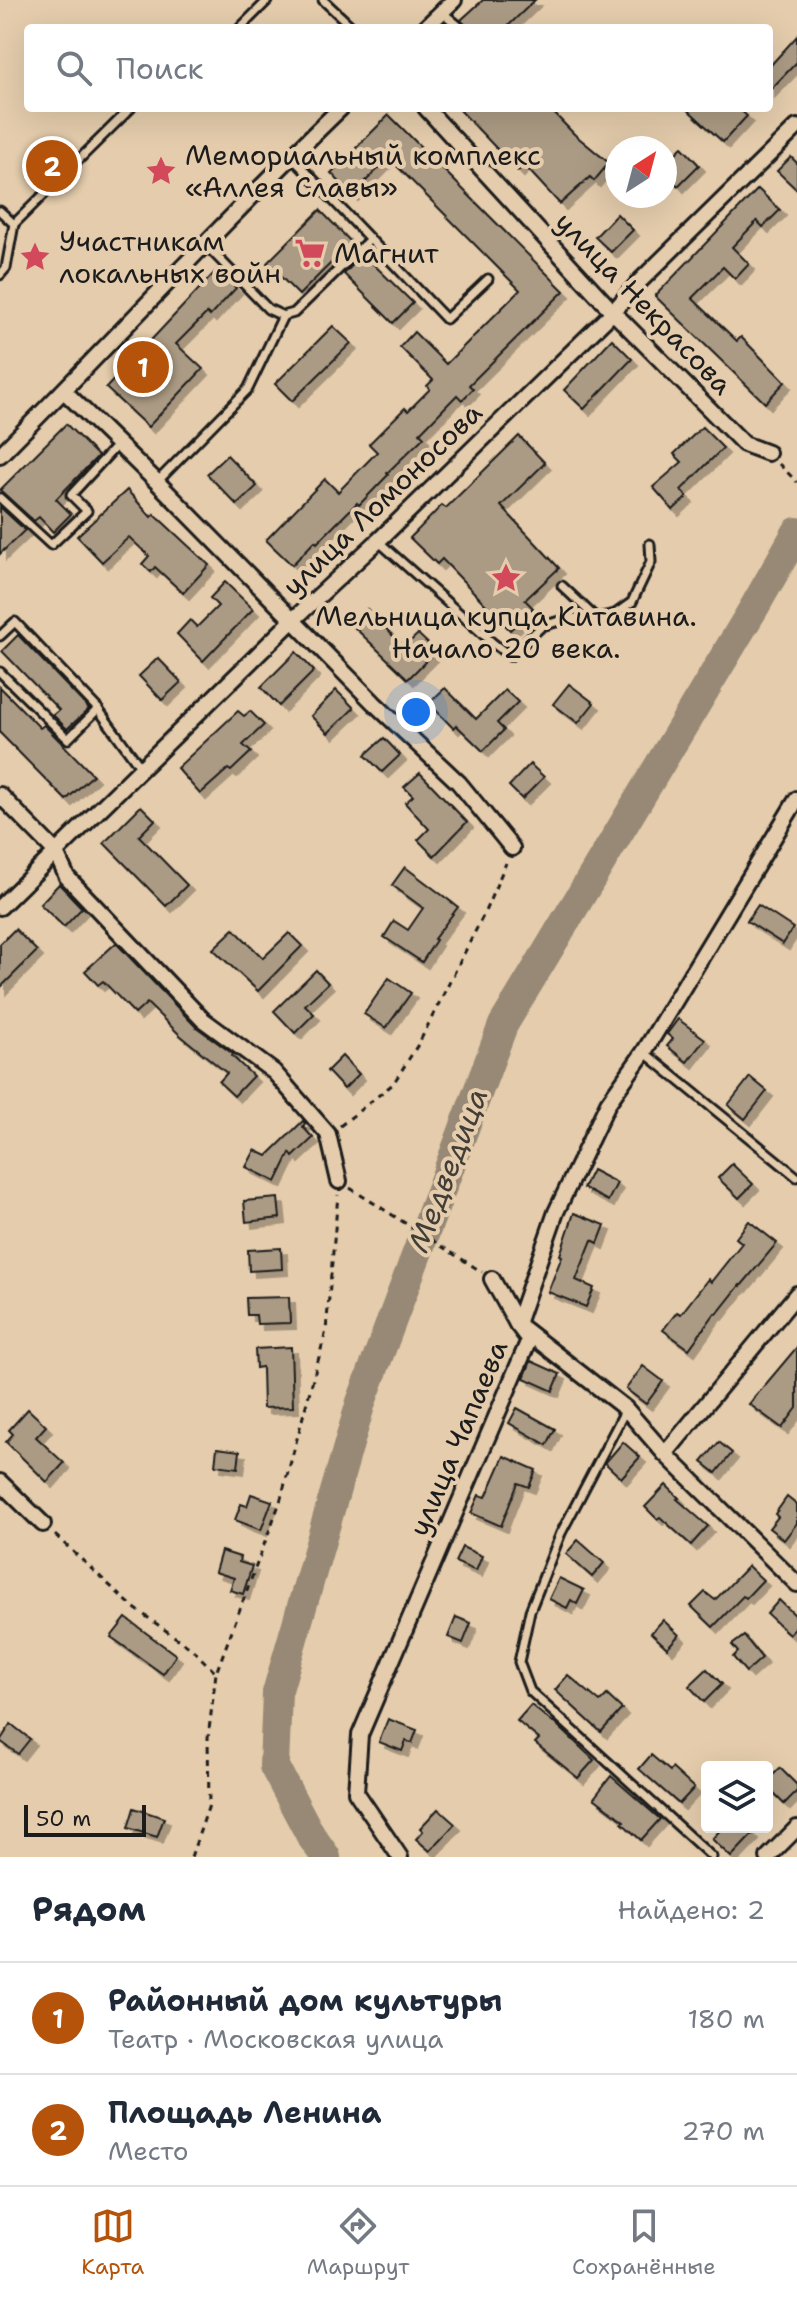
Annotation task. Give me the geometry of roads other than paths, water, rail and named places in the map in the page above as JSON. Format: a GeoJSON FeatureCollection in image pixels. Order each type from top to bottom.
{"type":"FeatureCollection","features":[{"type":"Feature","properties":{"kind":"street"},"geometry":{"type":"LineString","coordinates":[[429,24],[454,0]]}},
{"type":"Feature","properties":{"kind":"street"},"geometry":{"type":"LineString","coordinates":[[0,455],[204,243],[337,112]]}},
{"type":"Feature","properties":{"kind":"street","name":"улица Некрасова"},"geometry":{"type":"LineString","coordinates":[[430,112],[613,312],[744,444],[768,453]]}},
{"type":"Feature","properties":{"kind":"street","name":"улица Ломоносова"},"geometry":{"type":"LineString","coordinates":[[0,907],[613,312],[639,282],[797,127]]}},
{"type":"Feature","properties":{"kind":"street"},"geometry":{"type":"LineString","coordinates":[[64,391],[374,703],[459,783],[512,848]]}},
{"type":"Feature","properties":{"kind":"street"},"geometry":{"type":"LineString","coordinates":[[0,795],[55,851],[67,877],[202,1019],[274,1072],[328,1134],[339,1181]]}},
{"type":"Feature","properties":{"kind":"street","name":"улица Чапаева"},"geometry":{"type":"LineString","coordinates":[[400,1857],[356,1792],[360,1735],[529,1340],[517,1324],[556,1212],[608,1103],[644,1052],[797,799]]}},
{"type":"Feature","properties":{"kind":"street"},"geometry":{"type":"LineString","coordinates":[[492,1279],[517,1324],[626,1409],[665,1454],[797,1584]]}},
{"type":"Feature","properties":{"kind":"street"},"geometry":{"type":"LineString","coordinates":[[665,1454],[797,1294]]}},
{"type":"Feature","properties":{"kind":"street"},"geometry":{"type":"LineString","coordinates":[[0,1482],[43,1524]]}},
{"type":"Feature","properties":{"kind":"street"},"geometry":{"type":"LineString","coordinates":[[768,1857],[797,1828]]}},
{"type":"Feature","properties":{"kind":"lane"},"geometry":{"type":"LineString","coordinates":[[244,24],[268,0]]}},
{"type":"Feature","properties":{"kind":"lane"},"geometry":{"type":"LineString","coordinates":[[323,0],[349,24]]}},
{"type":"Feature","properties":{"kind":"lane"},"geometry":{"type":"LineString","coordinates":[[442,12],[456,24]]}},
{"type":"Feature","properties":{"kind":"lane"},"geometry":{"type":"LineString","coordinates":[[0,275],[6,268],[14,224],[127,112]]}},
{"type":"Feature","properties":{"kind":"lane"},"geometry":{"type":"LineString","coordinates":[[291,156],[446,319],[488,279]]}},
{"type":"Feature","properties":{"kind":"lane"},"geometry":{"type":"LineString","coordinates":[[0,211],[14,224]]}},
{"type":"Feature","properties":{"kind":"lane"},"geometry":{"type":"LineString","coordinates":[[204,243],[268,309],[283,316],[294,313],[370,239]]}},
{"type":"Feature","properties":{"kind":"lane"},"geometry":{"type":"LineString","coordinates":[[157,482],[248,389],[283,316]]}},
{"type":"Feature","properties":{"kind":"lane"},"geometry":{"type":"LineString","coordinates":[[0,498],[51,545],[87,511],[71,495],[118,444]]}},
{"type":"Feature","properties":{"kind":"lane"},"geometry":{"type":"LineString","coordinates":[[378,541],[510,656],[542,626],[570,618],[615,614],[632,602],[651,562],[650,544]]}},
{"type":"Feature","properties":{"kind":"lane"},"geometry":{"type":"LineString","coordinates":[[562,586],[596,618]]}},
{"type":"Feature","properties":{"kind":"lane"},"geometry":{"type":"LineString","coordinates":[[0,636],[15,622],[98,709],[142,770]]}},
{"type":"Feature","properties":{"kind":"lane"},"geometry":{"type":"LineString","coordinates":[[0,672],[68,739],[98,709]]}},
{"type":"Feature","properties":{"kind":"lane"},"geometry":{"type":"LineString","coordinates":[[644,1052],[797,1177]]}},
{"type":"Feature","properties":{"kind":"lane"},"geometry":{"type":"LineString","coordinates":[[626,1409],[561,1533],[530,1611],[519,1662],[530,1691],[712,1857]]}},
{"type":"Feature","properties":{"kind":"waterway","name":"Медведица"},"geometry":{"type":"LineString","coordinates":[[326,1857],[311,1836],[274,1766],[277,1693],[361,1402],[503,1025],[797,532]]}},
{"type":"Feature","properties":{"kind":"place","name":"Площадь Ленина"},"geometry":{"type":"Point","coordinates":[52,166]}},
{"type":"Feature","properties":{"kind":"place","name":"Мемориальный комплекс «Аллея Славы»"},"geometry":{"type":"Point","coordinates":[161,171]}},
{"type":"Feature","properties":{"kind":"place","name":"Магнит"},"geometry":{"type":"Point","coordinates":[310,253]}},
{"type":"Feature","properties":{"kind":"place","name":"Участникам локальных войн"},"geometry":{"type":"Point","coordinates":[35,257]}},
{"type":"Feature","properties":{"kind":"place","name":"Районный дом культуры"},"geometry":{"type":"Point","coordinates":[143,367]}},
{"type":"Feature","properties":{"kind":"place","name":"Мельница купца Китавина. Начало 20 века."},"geometry":{"type":"Point","coordinates":[506,578]}}]}
